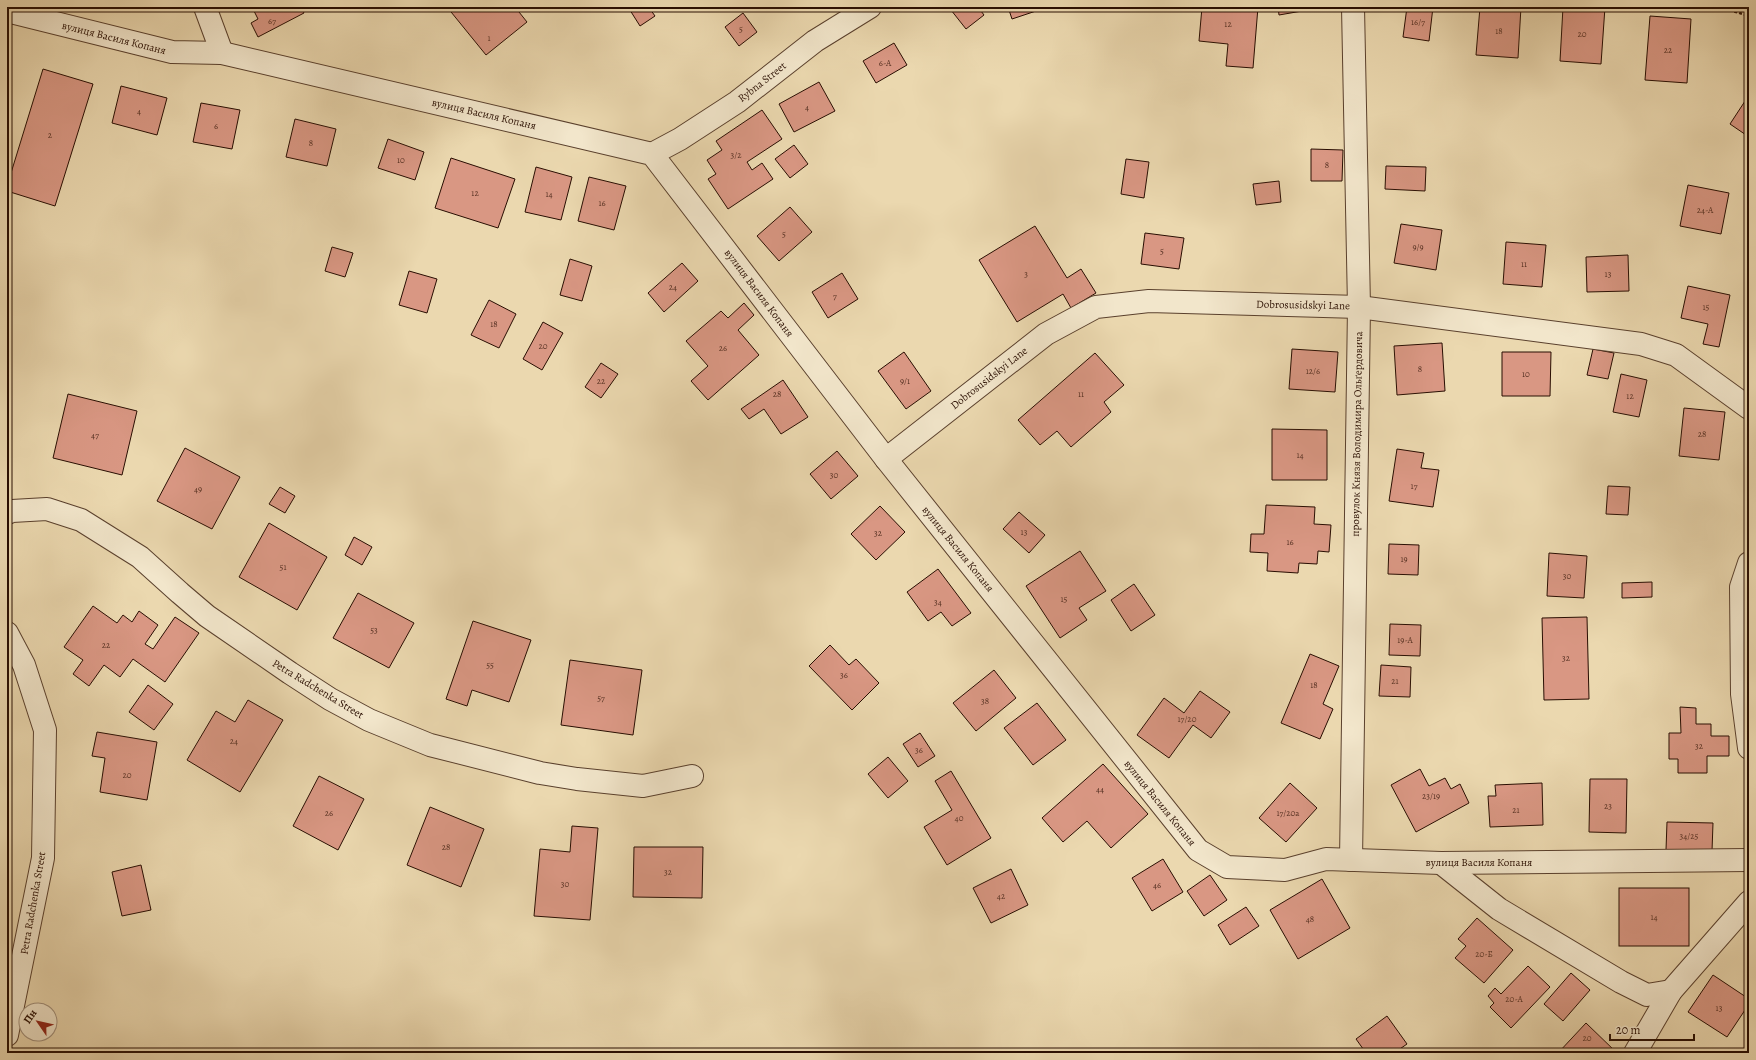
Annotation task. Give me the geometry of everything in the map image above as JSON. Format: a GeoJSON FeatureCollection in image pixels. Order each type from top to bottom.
{"type":"FeatureCollection","features":[{"type":"Feature","properties":{"kind":"street"},"geometry":{"type":"LineString","coordinates":[[205,7],[222,53]]}},
{"type":"Feature","properties":{"kind":"street","name":"Rybna Street"},"geometry":{"type":"LineString","coordinates":[[652,154],[680,139],[737,102],[815,41],[870,7]]}},
{"type":"Feature","properties":{"kind":"street","name":"провулок Князя Володимира Ольґердовича"},"geometry":{"type":"LineString","coordinates":[[1352,860],[1359,307],[1353,7]]}},
{"type":"Feature","properties":{"kind":"street","name":"вулиця Василя Копаня"},"geometry":{"type":"LineString","coordinates":[[7,11],[172,52],[222,53],[652,154],[886,459],[1198,850],[1228,866],[1285,870],[1326,859],[1441,863],[1749,860]]}},
{"type":"Feature","properties":{"kind":"street","name":"Dobrosusidskyi Lane"},"geometry":{"type":"LineString","coordinates":[[886,459],[1046,334],[1096,307],[1149,301],[1359,307],[1641,344],[1676,356],[1749,408]]}},
{"type":"Feature","properties":{"kind":"street","name":"Petra Radchenka Street"},"geometry":{"type":"LineString","coordinates":[[7,513],[12,511],[47,509],[81,520],[140,557],[180,594],[207,616],[290,673],[369,720],[430,745],[540,773],[577,779],[644,786],[692,776]]}},
{"type":"Feature","properties":{"kind":"street"},"geometry":{"type":"LineString","coordinates":[[1749,563],[1741,587],[1742,694],[1749,748]]}},
{"type":"Feature","properties":{"kind":"street","name":"Petra Radchenka Street"},"geometry":{"type":"LineString","coordinates":[[7,633],[24,665],[45,730],[43,858],[7,1035]]}},
{"type":"Feature","properties":{"kind":"street"},"geometry":{"type":"LineString","coordinates":[[1441,863],[1499,909],[1621,982],[1647,994],[1671,991]]}},
{"type":"Feature","properties":{"kind":"street"},"geometry":{"type":"LineString","coordinates":[[1635,1053],[1671,991],[1749,902]]}},
{"type":"Feature","properties":{"kind":"path"},"geometry":{"type":"LineString","coordinates":[[1720,7],[1749,16]]}},
{"type":"Feature","properties":{"kind":"building"},"geometry":{"type":"Polygon","coordinates":[[[252,7],[301,7],[304,13],[258,37],[251,23],[258,19],[252,7]]]}},
{"type":"Feature","properties":{"kind":"building"},"geometry":{"type":"Polygon","coordinates":[[[447,7],[515,7],[527,22],[486,55],[447,7]]]}},
{"type":"Feature","properties":{"kind":"building"},"geometry":{"type":"Polygon","coordinates":[[[628,7],[654,7],[650,9],[655,16],[640,26],[628,7]]]}},
{"type":"Feature","properties":{"kind":"building"},"geometry":{"type":"Polygon","coordinates":[[[955,7],[978,7],[984,15],[966,29],[951,10],[955,7]]]}},
{"type":"Feature","properties":{"kind":"building"},"geometry":{"type":"Polygon","coordinates":[[[1008,7],[1038,7],[1039,10],[1012,19],[1008,7]]]}},
{"type":"Feature","properties":{"kind":"building"},"geometry":{"type":"Polygon","coordinates":[[[1202,7],[1258,7],[1253,68],[1226,66],[1228,44],[1199,41],[1202,7]]]}},
{"type":"Feature","properties":{"kind":"building"},"geometry":{"type":"Polygon","coordinates":[[[1278,7],[1325,7],[1279,15],[1278,7]]]}},
{"type":"Feature","properties":{"kind":"building"},"geometry":{"type":"Polygon","coordinates":[[[1407,7],[1433,7],[1429,41],[1403,37],[1407,7]]]}},
{"type":"Feature","properties":{"kind":"building"},"geometry":{"type":"Polygon","coordinates":[[[1480,7],[1521,7],[1518,58],[1476,55],[1480,7]]]}},
{"type":"Feature","properties":{"kind":"building"},"geometry":{"type":"Polygon","coordinates":[[[1563,7],[1605,7],[1601,64],[1560,61],[1563,7]]]}},
{"type":"Feature","properties":{"kind":"building"},"geometry":{"type":"Polygon","coordinates":[[[743,13],[757,32],[739,46],[725,27],[743,13]]]}},
{"type":"Feature","properties":{"kind":"building"},"geometry":{"type":"Polygon","coordinates":[[[1650,16],[1691,19],[1687,83],[1645,80],[1650,16]]]}},
{"type":"Feature","properties":{"kind":"building"},"geometry":{"type":"Polygon","coordinates":[[[894,43],[907,65],[876,83],[863,61],[894,43]]]}},
{"type":"Feature","properties":{"kind":"building"},"geometry":{"type":"Polygon","coordinates":[[[43,69],[93,84],[55,206],[7,191],[7,186],[43,69]]]}},
{"type":"Feature","properties":{"kind":"building"},"geometry":{"type":"Polygon","coordinates":[[[819,82],[835,111],[794,132],[779,104],[819,82]]]}},
{"type":"Feature","properties":{"kind":"building"},"geometry":{"type":"Polygon","coordinates":[[[121,86],[167,98],[157,135],[112,123],[121,86]]]}},
{"type":"Feature","properties":{"kind":"building"},"geometry":{"type":"Polygon","coordinates":[[[1749,95],[1749,137],[1730,124],[1749,95]]]}},
{"type":"Feature","properties":{"kind":"building"},"geometry":{"type":"Polygon","coordinates":[[[201,103],[240,110],[232,149],[193,142],[201,103]]]}},
{"type":"Feature","properties":{"kind":"building"},"geometry":{"type":"Polygon","coordinates":[[[762,110],[782,139],[747,162],[752,170],[762,163],[773,179],[728,209],[708,179],[716,174],[707,160],[722,150],[716,141],[762,110]]]}},
{"type":"Feature","properties":{"kind":"building"},"geometry":{"type":"Polygon","coordinates":[[[295,119],[336,129],[327,166],[286,157],[295,119]]]}},
{"type":"Feature","properties":{"kind":"building"},"geometry":{"type":"Polygon","coordinates":[[[388,139],[424,152],[415,180],[378,168],[388,139]]]}},
{"type":"Feature","properties":{"kind":"building"},"geometry":{"type":"Polygon","coordinates":[[[794,145],[808,164],[790,178],[775,159],[794,145]]]}},
{"type":"Feature","properties":{"kind":"building"},"geometry":{"type":"Polygon","coordinates":[[[1311,149],[1343,150],[1342,181],[1311,181],[1311,149]]]}},
{"type":"Feature","properties":{"kind":"building"},"geometry":{"type":"Polygon","coordinates":[[[451,158],[515,179],[498,228],[435,208],[451,158]]]}},
{"type":"Feature","properties":{"kind":"building"},"geometry":{"type":"Polygon","coordinates":[[[1126,159],[1149,162],[1144,198],[1121,194],[1126,159]]]}},
{"type":"Feature","properties":{"kind":"building"},"geometry":{"type":"Polygon","coordinates":[[[1386,166],[1426,167],[1425,191],[1385,189],[1386,166]]]}},
{"type":"Feature","properties":{"kind":"building"},"geometry":{"type":"Polygon","coordinates":[[[536,167],[572,177],[561,220],[525,212],[536,167]]]}},
{"type":"Feature","properties":{"kind":"building"},"geometry":{"type":"Polygon","coordinates":[[[589,177],[626,186],[614,230],[578,221],[589,177]]]}},
{"type":"Feature","properties":{"kind":"building"},"geometry":{"type":"Polygon","coordinates":[[[1279,181],[1281,202],[1256,205],[1253,184],[1279,181]]]}},
{"type":"Feature","properties":{"kind":"building"},"geometry":{"type":"Polygon","coordinates":[[[1688,185],[1729,193],[1721,234],[1680,226],[1688,185]]]}},
{"type":"Feature","properties":{"kind":"building"},"geometry":{"type":"Polygon","coordinates":[[[790,207],[812,232],[779,261],[757,236],[790,207]]]}},
{"type":"Feature","properties":{"kind":"building"},"geometry":{"type":"Polygon","coordinates":[[[1401,224],[1442,230],[1436,270],[1394,263],[1401,224]]]}},
{"type":"Feature","properties":{"kind":"building"},"geometry":{"type":"Polygon","coordinates":[[[1035,226],[1067,278],[1081,269],[1096,293],[1071,308],[1063,294],[1017,322],[979,260],[1035,226]]]}},
{"type":"Feature","properties":{"kind":"building"},"geometry":{"type":"Polygon","coordinates":[[[1145,233],[1184,238],[1179,269],[1141,264],[1145,233]]]}},
{"type":"Feature","properties":{"kind":"building"},"geometry":{"type":"Polygon","coordinates":[[[1506,242],[1546,245],[1542,287],[1503,284],[1506,242]]]}},
{"type":"Feature","properties":{"kind":"building"},"geometry":{"type":"Polygon","coordinates":[[[332,247],[353,253],[345,277],[325,271],[332,247]]]}},
{"type":"Feature","properties":{"kind":"building"},"geometry":{"type":"Polygon","coordinates":[[[1628,255],[1629,291],[1587,292],[1586,257],[1628,255]]]}},
{"type":"Feature","properties":{"kind":"building"},"geometry":{"type":"Polygon","coordinates":[[[570,259],[592,266],[582,301],[560,295],[570,259]]]}},
{"type":"Feature","properties":{"kind":"building"},"geometry":{"type":"Polygon","coordinates":[[[682,263],[698,281],[664,312],[648,293],[682,263]]]}},
{"type":"Feature","properties":{"kind":"building"},"geometry":{"type":"Polygon","coordinates":[[[409,271],[437,279],[427,313],[399,305],[409,271]]]}},
{"type":"Feature","properties":{"kind":"building"},"geometry":{"type":"Polygon","coordinates":[[[842,273],[858,299],[828,318],[812,292],[842,273]]]}},
{"type":"Feature","properties":{"kind":"building"},"geometry":{"type":"Polygon","coordinates":[[[1688,286],[1730,295],[1719,347],[1703,344],[1708,324],[1681,318],[1688,286]]]}},
{"type":"Feature","properties":{"kind":"building"},"geometry":{"type":"Polygon","coordinates":[[[489,300],[516,314],[499,348],[471,335],[489,300]]]}},
{"type":"Feature","properties":{"kind":"building"},"geometry":{"type":"Polygon","coordinates":[[[744,303],[754,315],[738,330],[759,355],[708,400],[691,381],[708,366],[686,341],[721,311],[728,318],[744,303]]]}},
{"type":"Feature","properties":{"kind":"building"},"geometry":{"type":"Polygon","coordinates":[[[543,322],[563,333],[542,370],[523,359],[543,322]]]}},
{"type":"Feature","properties":{"kind":"building"},"geometry":{"type":"Polygon","coordinates":[[[1442,343],[1445,391],[1397,395],[1394,346],[1442,343]]]}},
{"type":"Feature","properties":{"kind":"building"},"geometry":{"type":"Polygon","coordinates":[[[1292,349],[1338,352],[1335,392],[1289,389],[1292,349]]]}},
{"type":"Feature","properties":{"kind":"building"},"geometry":{"type":"Polygon","coordinates":[[[1593,349],[1614,353],[1608,379],[1587,375],[1593,349]]]}},
{"type":"Feature","properties":{"kind":"building"},"geometry":{"type":"Polygon","coordinates":[[[904,352],[931,391],[906,409],[878,371],[904,352]]]}},
{"type":"Feature","properties":{"kind":"building"},"geometry":{"type":"Polygon","coordinates":[[[1502,352],[1551,352],[1550,396],[1502,396],[1502,352]]]}},
{"type":"Feature","properties":{"kind":"building"},"geometry":{"type":"Polygon","coordinates":[[[1095,353],[1124,385],[1104,402],[1111,412],[1071,447],[1057,431],[1040,445],[1018,420],[1095,353]]]}},
{"type":"Feature","properties":{"kind":"building"},"geometry":{"type":"Polygon","coordinates":[[[601,363],[618,374],[601,398],[585,387],[601,363]]]}},
{"type":"Feature","properties":{"kind":"building"},"geometry":{"type":"Polygon","coordinates":[[[1621,374],[1647,380],[1639,417],[1613,412],[1621,374]]]}},
{"type":"Feature","properties":{"kind":"building"},"geometry":{"type":"Polygon","coordinates":[[[783,380],[808,417],[781,434],[764,409],[749,419],[741,409],[783,380]]]}},
{"type":"Feature","properties":{"kind":"building"},"geometry":{"type":"Polygon","coordinates":[[[68,394],[137,411],[122,475],[53,458],[68,394]]]}},
{"type":"Feature","properties":{"kind":"building"},"geometry":{"type":"Polygon","coordinates":[[[1684,408],[1725,412],[1719,460],[1679,456],[1684,408]]]}},
{"type":"Feature","properties":{"kind":"building"},"geometry":{"type":"Polygon","coordinates":[[[1272,429],[1327,430],[1327,480],[1272,480],[1272,429]]]}},
{"type":"Feature","properties":{"kind":"building"},"geometry":{"type":"Polygon","coordinates":[[[185,448],[240,477],[212,529],[157,501],[185,448]]]}},
{"type":"Feature","properties":{"kind":"building"},"geometry":{"type":"Polygon","coordinates":[[[1397,449],[1424,453],[1421,468],[1439,470],[1433,507],[1389,501],[1397,449]]]}},
{"type":"Feature","properties":{"kind":"building"},"geometry":{"type":"Polygon","coordinates":[[[837,451],[858,476],[831,499],[810,474],[837,451]]]}},
{"type":"Feature","properties":{"kind":"building"},"geometry":{"type":"Polygon","coordinates":[[[1608,486],[1630,487],[1628,515],[1606,514],[1608,486]]]}},
{"type":"Feature","properties":{"kind":"building"},"geometry":{"type":"Polygon","coordinates":[[[280,487],[295,496],[285,513],[269,504],[280,487]]]}},
{"type":"Feature","properties":{"kind":"building"},"geometry":{"type":"Polygon","coordinates":[[[1266,505],[1315,507],[1314,524],[1331,525],[1329,552],[1318,551],[1317,564],[1299,563],[1298,573],[1267,571],[1268,553],[1250,552],[1251,534],[1264,534],[1266,505]]]}},
{"type":"Feature","properties":{"kind":"building"},"geometry":{"type":"Polygon","coordinates":[[[880,506],[905,532],[876,560],[851,534],[880,506]]]}},
{"type":"Feature","properties":{"kind":"building"},"geometry":{"type":"Polygon","coordinates":[[[1019,512],[1045,535],[1029,553],[1003,529],[1019,512]]]}},
{"type":"Feature","properties":{"kind":"building"},"geometry":{"type":"Polygon","coordinates":[[[269,523],[327,557],[297,610],[239,577],[269,523]]]}},
{"type":"Feature","properties":{"kind":"building"},"geometry":{"type":"Polygon","coordinates":[[[354,537],[372,547],[362,565],[345,555],[354,537]]]}},
{"type":"Feature","properties":{"kind":"building"},"geometry":{"type":"Polygon","coordinates":[[[1389,544],[1419,545],[1418,575],[1388,574],[1389,544]]]}},
{"type":"Feature","properties":{"kind":"building"},"geometry":{"type":"Polygon","coordinates":[[[1080,551],[1106,591],[1079,608],[1087,620],[1060,638],[1026,586],[1080,551]]]}},
{"type":"Feature","properties":{"kind":"building"},"geometry":{"type":"Polygon","coordinates":[[[1549,553],[1587,556],[1584,598],[1547,596],[1549,553]]]}},
{"type":"Feature","properties":{"kind":"building"},"geometry":{"type":"Polygon","coordinates":[[[938,569],[971,613],[952,626],[941,612],[928,621],[907,592],[938,569]]]}},
{"type":"Feature","properties":{"kind":"building"},"geometry":{"type":"Polygon","coordinates":[[[1652,582],[1652,597],[1622,598],[1622,583],[1652,582]]]}},
{"type":"Feature","properties":{"kind":"building"},"geometry":{"type":"Polygon","coordinates":[[[1134,584],[1155,615],[1131,631],[1111,600],[1134,584]]]}},
{"type":"Feature","properties":{"kind":"building"},"geometry":{"type":"Polygon","coordinates":[[[358,593],[414,623],[389,668],[333,638],[358,593]]]}},
{"type":"Feature","properties":{"kind":"building"},"geometry":{"type":"Polygon","coordinates":[[[93,606],[117,623],[123,615],[132,622],[139,611],[158,625],[145,644],[153,649],[175,617],[199,633],[165,682],[133,659],[120,677],[104,665],[89,686],[73,674],[83,660],[64,647],[93,606]]]}},
{"type":"Feature","properties":{"kind":"building"},"geometry":{"type":"Polygon","coordinates":[[[1587,617],[1589,699],[1544,700],[1542,618],[1587,617]]]}},
{"type":"Feature","properties":{"kind":"building"},"geometry":{"type":"Polygon","coordinates":[[[473,621],[531,640],[509,702],[472,690],[467,706],[446,699],[473,621]]]}},
{"type":"Feature","properties":{"kind":"building"},"geometry":{"type":"Polygon","coordinates":[[[1390,624],[1421,625],[1420,656],[1389,655],[1390,624]]]}},
{"type":"Feature","properties":{"kind":"building"},"geometry":{"type":"Polygon","coordinates":[[[830,645],[849,665],[856,659],[879,683],[852,710],[809,666],[830,645]]]}},
{"type":"Feature","properties":{"kind":"building"},"geometry":{"type":"Polygon","coordinates":[[[1310,654],[1339,666],[1323,704],[1333,709],[1320,739],[1281,723],[1310,654]]]}},
{"type":"Feature","properties":{"kind":"building"},"geometry":{"type":"Polygon","coordinates":[[[570,660],[642,670],[633,735],[561,725],[570,660]]]}},
{"type":"Feature","properties":{"kind":"building"},"geometry":{"type":"Polygon","coordinates":[[[1381,665],[1411,667],[1410,697],[1379,696],[1381,665]]]}},
{"type":"Feature","properties":{"kind":"building"},"geometry":{"type":"Polygon","coordinates":[[[994,670],[1016,698],[976,731],[953,703],[994,670]]]}},
{"type":"Feature","properties":{"kind":"building"},"geometry":{"type":"Polygon","coordinates":[[[148,685],[173,704],[154,730],[129,712],[148,685]]]}},
{"type":"Feature","properties":{"kind":"building"},"geometry":{"type":"Polygon","coordinates":[[[1200,691],[1230,712],[1211,738],[1193,725],[1169,758],[1137,735],[1164,698],[1184,713],[1200,691]]]}},
{"type":"Feature","properties":{"kind":"building"},"geometry":{"type":"Polygon","coordinates":[[[248,700],[283,720],[240,792],[187,760],[216,711],[235,722],[248,700]]]}},
{"type":"Feature","properties":{"kind":"building"},"geometry":{"type":"Polygon","coordinates":[[[1037,703],[1066,740],[1033,765],[1004,728],[1037,703]]]}},
{"type":"Feature","properties":{"kind":"building"},"geometry":{"type":"Polygon","coordinates":[[[1680,707],[1696,708],[1696,724],[1711,724],[1711,736],[1729,736],[1729,756],[1707,756],[1707,773],[1678,773],[1678,759],[1669,759],[1669,733],[1681,733],[1680,707]]]}},
{"type":"Feature","properties":{"kind":"building"},"geometry":{"type":"Polygon","coordinates":[[[97,732],[157,742],[147,800],[100,792],[105,758],[92,756],[97,732]]]}},
{"type":"Feature","properties":{"kind":"building"},"geometry":{"type":"Polygon","coordinates":[[[920,733],[935,756],[918,767],[903,744],[920,733]]]}},
{"type":"Feature","properties":{"kind":"building"},"geometry":{"type":"Polygon","coordinates":[[[888,757],[908,781],[888,798],[868,774],[888,757]]]}},
{"type":"Feature","properties":{"kind":"building"},"geometry":{"type":"Polygon","coordinates":[[[1103,764],[1148,814],[1111,848],[1087,821],[1063,842],[1042,818],[1103,764]]]}},
{"type":"Feature","properties":{"kind":"building"},"geometry":{"type":"Polygon","coordinates":[[[1420,769],[1429,786],[1445,778],[1451,789],[1460,784],[1469,803],[1416,832],[1391,785],[1420,769]]]}},
{"type":"Feature","properties":{"kind":"building"},"geometry":{"type":"Polygon","coordinates":[[[951,771],[991,838],[947,865],[924,827],[952,810],[935,781],[951,771]]]}},
{"type":"Feature","properties":{"kind":"building"},"geometry":{"type":"Polygon","coordinates":[[[319,776],[364,799],[338,850],[293,826],[319,776]]]}},
{"type":"Feature","properties":{"kind":"building"},"geometry":{"type":"Polygon","coordinates":[[[1590,779],[1627,779],[1626,833],[1589,832],[1590,779]]]}},
{"type":"Feature","properties":{"kind":"building"},"geometry":{"type":"Polygon","coordinates":[[[1290,783],[1317,808],[1286,842],[1259,818],[1290,783]]]}},
{"type":"Feature","properties":{"kind":"building"},"geometry":{"type":"Polygon","coordinates":[[[1542,783],[1543,825],[1490,827],[1488,796],[1496,796],[1495,785],[1542,783]]]}},
{"type":"Feature","properties":{"kind":"building"},"geometry":{"type":"Polygon","coordinates":[[[430,807],[484,829],[461,887],[407,865],[430,807]]]}},
{"type":"Feature","properties":{"kind":"building"},"geometry":{"type":"Polygon","coordinates":[[[1667,822],[1713,823],[1712,851],[1666,850],[1667,822]]]}},
{"type":"Feature","properties":{"kind":"building"},"geometry":{"type":"Polygon","coordinates":[[[572,826],[598,828],[590,920],[534,916],[540,849],[570,852],[572,826]]]}},
{"type":"Feature","properties":{"kind":"building"},"geometry":{"type":"Polygon","coordinates":[[[634,847],[703,847],[702,898],[633,897],[634,847]]]}},
{"type":"Feature","properties":{"kind":"building"},"geometry":{"type":"Polygon","coordinates":[[[1163,859],[1183,892],[1152,911],[1132,878],[1163,859]]]}},
{"type":"Feature","properties":{"kind":"building"},"geometry":{"type":"Polygon","coordinates":[[[141,865],[151,910],[122,916],[112,872],[141,865]]]}},
{"type":"Feature","properties":{"kind":"building"},"geometry":{"type":"Polygon","coordinates":[[[1011,869],[1028,905],[991,923],[973,888],[1011,869]]]}},
{"type":"Feature","properties":{"kind":"building"},"geometry":{"type":"Polygon","coordinates":[[[1210,875],[1227,900],[1204,916],[1187,891],[1210,875]]]}},
{"type":"Feature","properties":{"kind":"building"},"geometry":{"type":"Polygon","coordinates":[[[1322,879],[1350,928],[1298,959],[1270,910],[1322,879]]]}},
{"type":"Feature","properties":{"kind":"building"},"geometry":{"type":"Polygon","coordinates":[[[1619,888],[1689,888],[1689,946],[1619,946],[1619,888]]]}},
{"type":"Feature","properties":{"kind":"building"},"geometry":{"type":"Polygon","coordinates":[[[1246,907],[1259,926],[1230,945],[1218,925],[1246,907]]]}},
{"type":"Feature","properties":{"kind":"building"},"geometry":{"type":"Polygon","coordinates":[[[1477,918],[1513,950],[1484,983],[1455,958],[1466,946],[1458,939],[1477,918]]]}},
{"type":"Feature","properties":{"kind":"building"},"geometry":{"type":"Polygon","coordinates":[[[1528,966],[1550,987],[1511,1028],[1490,1007],[1494,1003],[1488,996],[1495,988],[1501,994],[1528,966]]]}},
{"type":"Feature","properties":{"kind":"building"},"geometry":{"type":"Polygon","coordinates":[[[1571,973],[1590,990],[1563,1021],[1544,1004],[1571,973]]]}},
{"type":"Feature","properties":{"kind":"building"},"geometry":{"type":"Polygon","coordinates":[[[1713,975],[1749,999],[1749,1004],[1727,1037],[1688,1012],[1713,975]]]}},
{"type":"Feature","properties":{"kind":"building"},"geometry":{"type":"Polygon","coordinates":[[[1387,1016],[1407,1044],[1394,1053],[1366,1053],[1356,1039],[1387,1016]]]}},
{"type":"Feature","properties":{"kind":"building"},"geometry":{"type":"Polygon","coordinates":[[[1586,1023],[1616,1052],[1615,1053],[1558,1053],[1586,1023]]]}}]}
